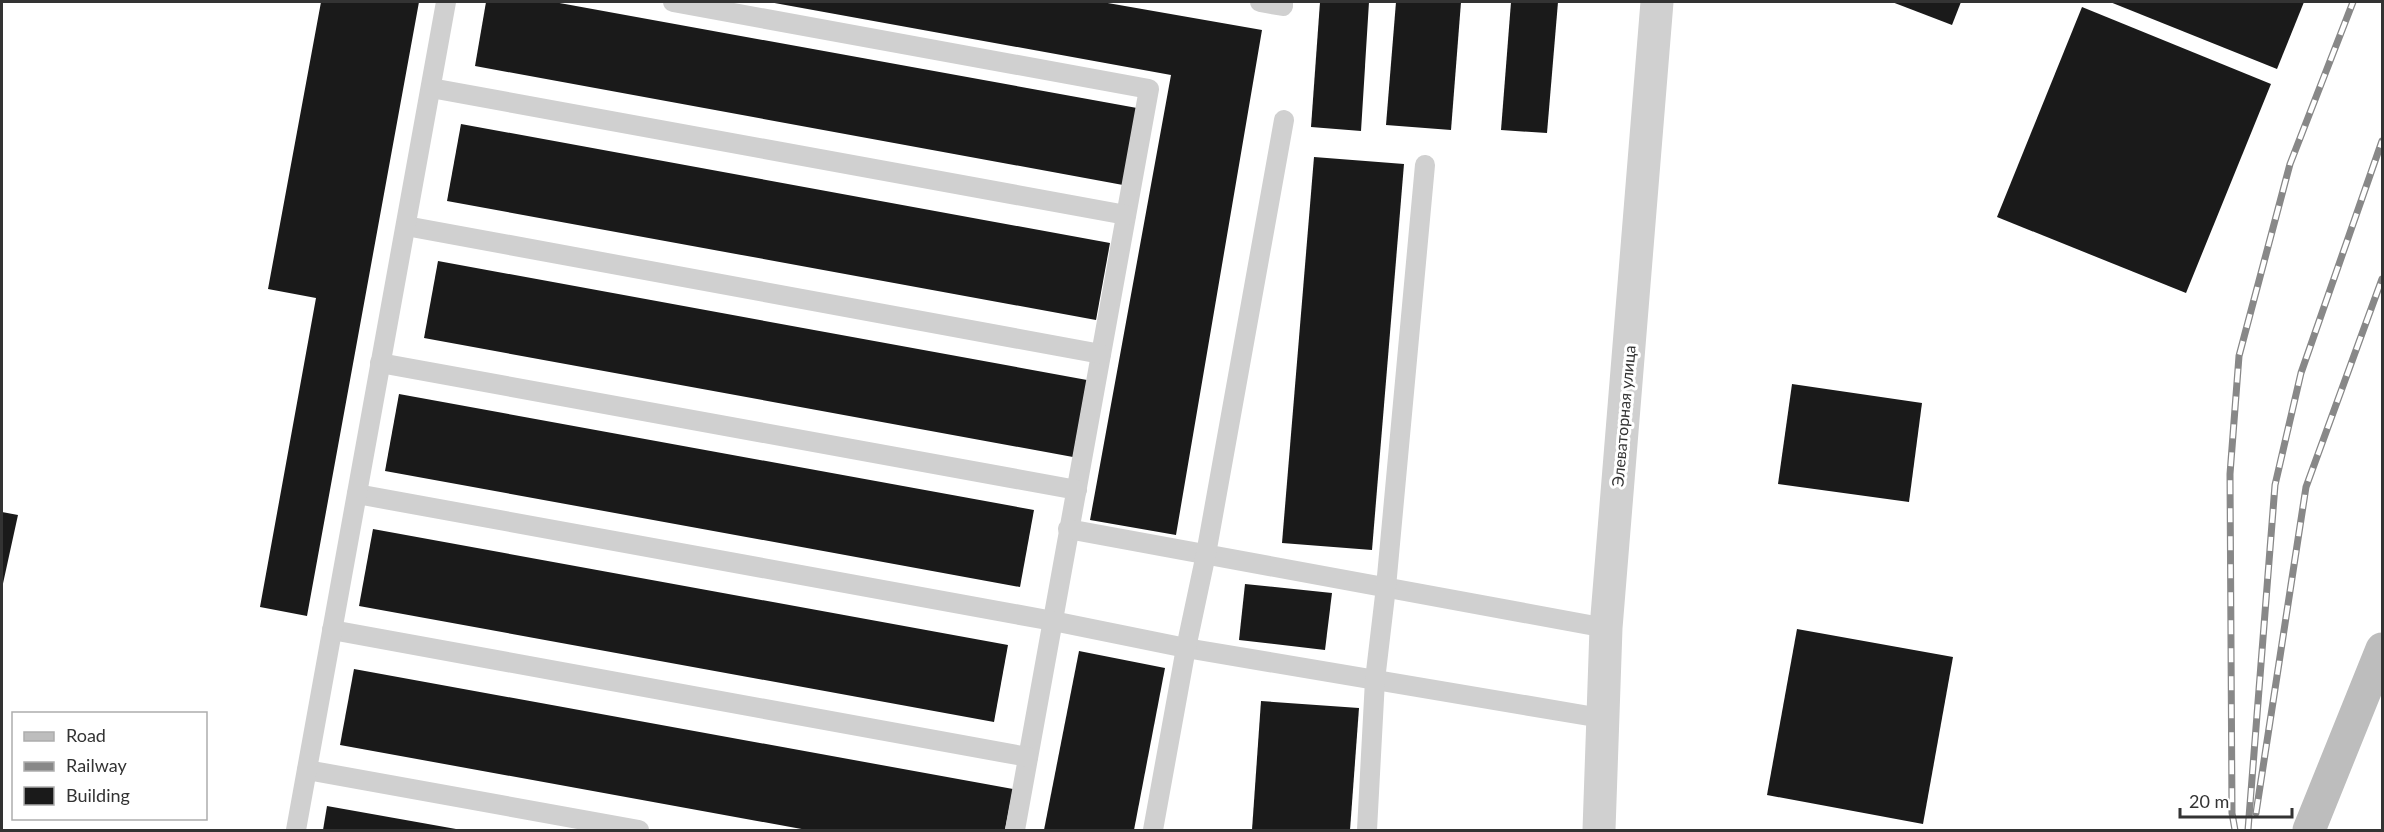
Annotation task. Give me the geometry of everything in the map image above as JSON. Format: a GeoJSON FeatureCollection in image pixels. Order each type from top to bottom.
{"type":"FeatureCollection","features":[{"type":"Feature","properties":{"kind":"main road"},"geometry":{"type":"LineString","coordinates":[[2309,831],[2382,649]]}},
{"type":"Feature","properties":{"kind":"street","name":"Элеваторная улица"},"geometry":{"type":"LineString","coordinates":[[1599,831],[1601,718],[1606,628],[1657,2]]}},
{"type":"Feature","properties":{"kind":"lane"},"geometry":{"type":"LineString","coordinates":[[296,831],[446,2]]}},
{"type":"Feature","properties":{"kind":"lane"},"geometry":{"type":"LineString","coordinates":[[672,2],[1149,89],[1015,831]]}},
{"type":"Feature","properties":{"kind":"lane"},"geometry":{"type":"LineString","coordinates":[[1260,2],[1283,6],[1283,2]]}},
{"type":"Feature","properties":{"kind":"lane"},"geometry":{"type":"LineString","coordinates":[[431,88],[1126,215]]}},
{"type":"Feature","properties":{"kind":"lane"},"geometry":{"type":"LineString","coordinates":[[1153,831],[1186,648],[1206,554],[1284,120]]}},
{"type":"Feature","properties":{"kind":"lane"},"geometry":{"type":"LineString","coordinates":[[1367,831],[1375,680],[1386,587],[1425,165]]}},
{"type":"Feature","properties":{"kind":"lane"},"geometry":{"type":"LineString","coordinates":[[406,226],[1101,354]]}},
{"type":"Feature","properties":{"kind":"lane"},"geometry":{"type":"LineString","coordinates":[[381,363],[1077,490]]}},
{"type":"Feature","properties":{"kind":"lane"},"geometry":{"type":"LineString","coordinates":[[357,494],[1053,621],[1186,648],[1601,718]]}},
{"type":"Feature","properties":{"kind":"lane"},"geometry":{"type":"LineString","coordinates":[[1068,529],[1606,628]]}},
{"type":"Feature","properties":{"kind":"lane"},"geometry":{"type":"LineString","coordinates":[[332,630],[1028,757]]}},
{"type":"Feature","properties":{"kind":"lane"},"geometry":{"type":"LineString","coordinates":[[307,770],[639,831]]}},
{"type":"Feature","properties":{"kind":"building"},"geometry":{"type":"Polygon","coordinates":[[[321,2],[419,2],[307,616],[260,607],[316,298],[268,289],[321,2]]]}},
{"type":"Feature","properties":{"kind":"building"},"geometry":{"type":"Polygon","coordinates":[[[486,2],[554,2],[1137,108],[1123,185],[475,66],[486,2]]]}},
{"type":"Feature","properties":{"kind":"building"},"geometry":{"type":"Polygon","coordinates":[[[769,2],[1102,2],[1262,30],[1176,535],[1090,520],[1171,75],[769,2]]]}},
{"type":"Feature","properties":{"kind":"building"},"geometry":{"type":"Polygon","coordinates":[[[1320,2],[1369,2],[1361,131],[1311,127],[1320,2]]]}},
{"type":"Feature","properties":{"kind":"building"},"geometry":{"type":"Polygon","coordinates":[[[1396,2],[1461,2],[1451,130],[1386,125],[1396,2]]]}},
{"type":"Feature","properties":{"kind":"building"},"geometry":{"type":"Polygon","coordinates":[[[1511,2],[1558,2],[1547,133],[1501,130],[1511,2]]]}},
{"type":"Feature","properties":{"kind":"building"},"geometry":{"type":"Polygon","coordinates":[[[1892,2],[1961,2],[1952,25],[1892,2]]]}},
{"type":"Feature","properties":{"kind":"building"},"geometry":{"type":"Polygon","coordinates":[[[2110,2],[2304,2],[2277,69],[2110,2]]]}},
{"type":"Feature","properties":{"kind":"building"},"geometry":{"type":"Polygon","coordinates":[[[2082,7],[2271,84],[2186,293],[1997,217],[2082,7]]]}},
{"type":"Feature","properties":{"kind":"building"},"geometry":{"type":"Polygon","coordinates":[[[461,124],[1110,243],[1096,320],[447,201],[461,124]]]}},
{"type":"Feature","properties":{"kind":"building"},"geometry":{"type":"Polygon","coordinates":[[[1314,157],[1404,164],[1372,550],[1282,543],[1314,157]]]}},
{"type":"Feature","properties":{"kind":"building"},"geometry":{"type":"Polygon","coordinates":[[[438,261],[1087,380],[1073,457],[424,338],[438,261]]]}},
{"type":"Feature","properties":{"kind":"building"},"geometry":{"type":"Polygon","coordinates":[[[1792,384],[1922,403],[1909,502],[1778,484],[1792,384]]]}},
{"type":"Feature","properties":{"kind":"building"},"geometry":{"type":"Polygon","coordinates":[[[399,394],[1034,510],[1020,587],[385,471],[399,394]]]}},
{"type":"Feature","properties":{"kind":"building"},"geometry":{"type":"Polygon","coordinates":[[[2,512],[18,515],[2,588],[2,512]]]}},
{"type":"Feature","properties":{"kind":"building"},"geometry":{"type":"Polygon","coordinates":[[[373,529],[1008,645],[994,722],[359,606],[373,529]]]}},
{"type":"Feature","properties":{"kind":"building"},"geometry":{"type":"Polygon","coordinates":[[[1245,584],[1332,593],[1325,650],[1239,640],[1245,584]]]}},
{"type":"Feature","properties":{"kind":"building"},"geometry":{"type":"Polygon","coordinates":[[[1797,629],[1953,657],[1923,824],[1767,795],[1797,629]]]}},
{"type":"Feature","properties":{"kind":"building"},"geometry":{"type":"Polygon","coordinates":[[[1079,651],[1165,668],[1134,830],[1044,830],[1079,651]]]}},
{"type":"Feature","properties":{"kind":"building"},"geometry":{"type":"Polygon","coordinates":[[[354,669],[1013,789],[1005,830],[807,830],[340,745],[354,669]]]}},
{"type":"Feature","properties":{"kind":"building"},"geometry":{"type":"Polygon","coordinates":[[[1261,701],[1359,708],[1350,830],[1252,830],[1261,701]]]}},
{"type":"Feature","properties":{"kind":"building"},"geometry":{"type":"Polygon","coordinates":[[[327,806],[456,829],[456,830],[323,830],[327,806]]]}},
{"type":"Feature","properties":{"kind":"railway"},"geometry":{"type":"LineString","coordinates":[[2235,830],[2232,813],[2230,474],[2239,356],[2290,164],[2353,2]]}},
{"type":"Feature","properties":{"kind":"railway"},"geometry":{"type":"LineString","coordinates":[[2248,830],[2275,485],[2301,373],[2382,141]]}},
{"type":"Feature","properties":{"kind":"railway"},"geometry":{"type":"LineString","coordinates":[[2256,813],[2306,487],[2382,279]]}}]}
